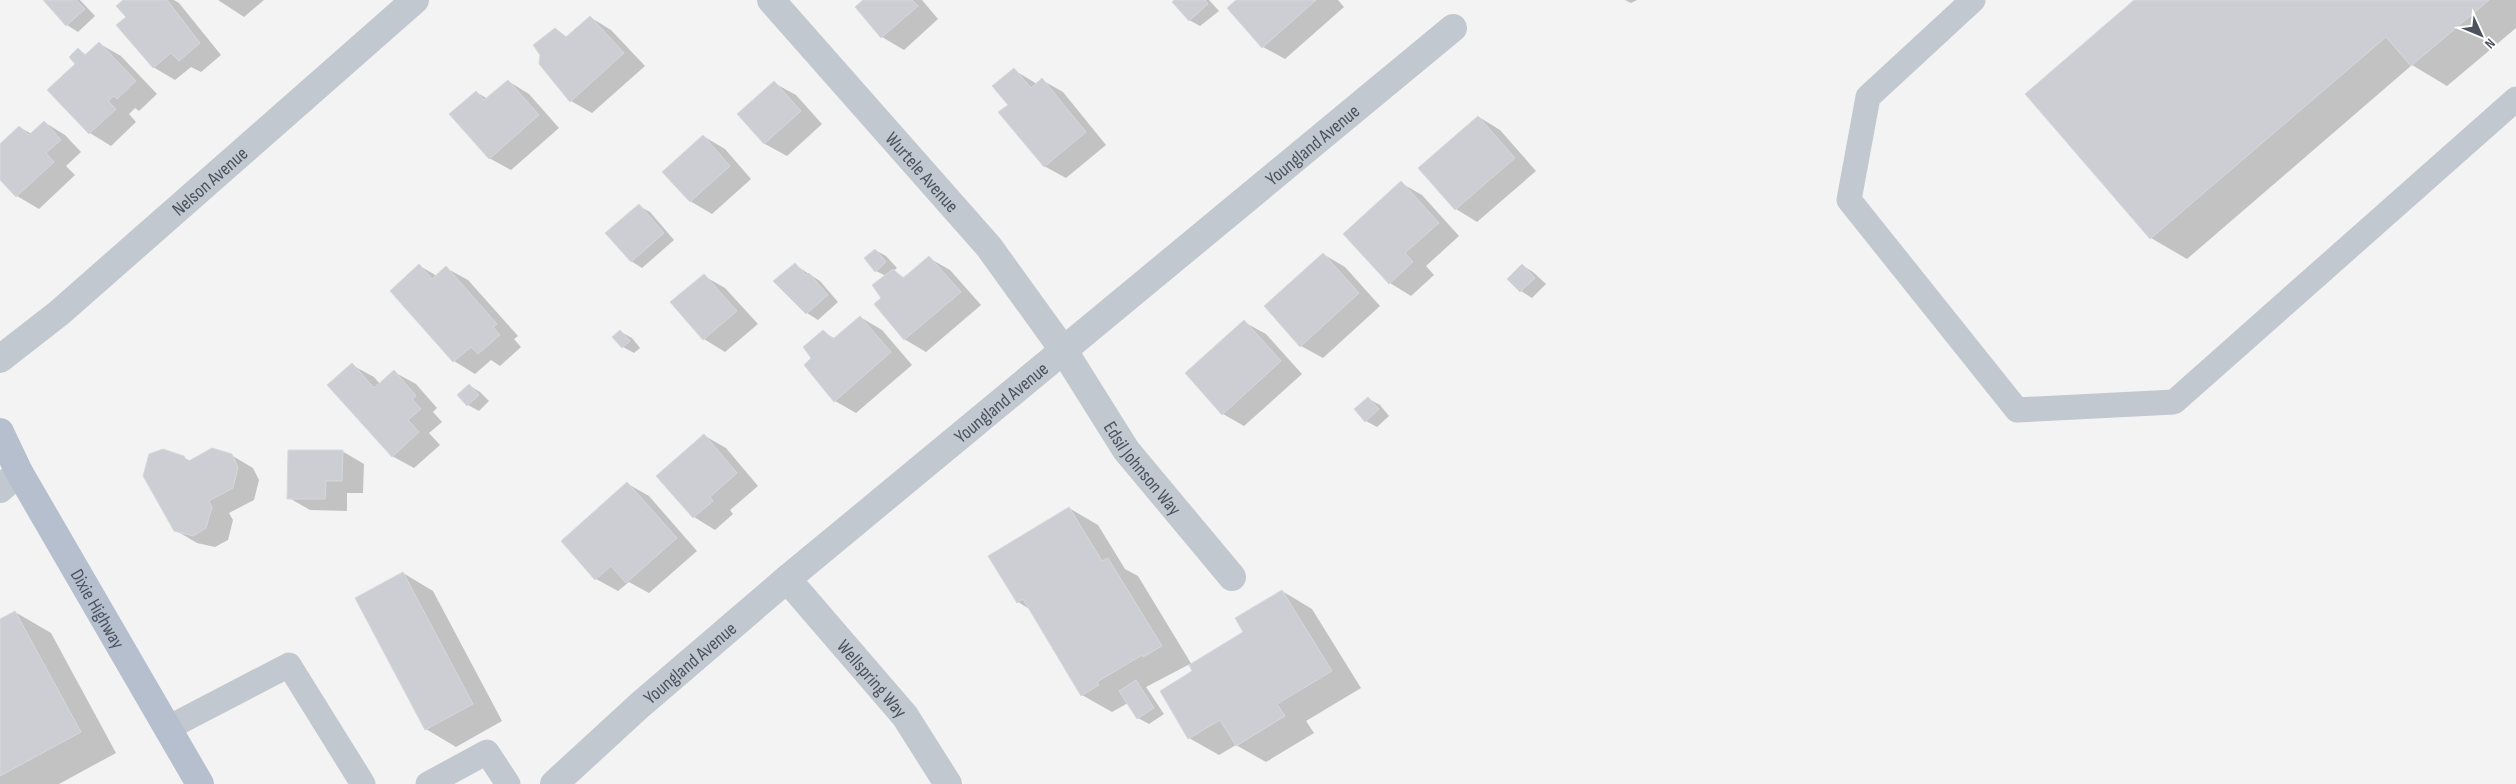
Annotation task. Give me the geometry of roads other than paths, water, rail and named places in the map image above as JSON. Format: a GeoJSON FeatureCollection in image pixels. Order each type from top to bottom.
{"type":"FeatureCollection","features":[{"type":"Feature","properties":{"kind":"main road","name":"Dixie Highway"},"geometry":{"type":"LineString","coordinates":[[0,432],[10,480],[168,728],[200,784]]}},
{"type":"Feature","properties":{"kind":"street","name":"Nelson Avenue"},"geometry":{"type":"LineString","coordinates":[[0,359],[59,313],[415,0]]}},
{"type":"Feature","properties":{"kind":"street","name":"Wurtele Avenue"},"geometry":{"type":"LineString","coordinates":[[771,0],[989,247],[1064,351]]}},
{"type":"Feature","properties":{"kind":"street","name":"Youngland Avenue"},"geometry":{"type":"LineString","coordinates":[[554,784],[640,705],[787,579],[1453,28]]}},
{"type":"Feature","properties":{"kind":"street","name":"Edsil Johnson Way"},"geometry":{"type":"LineString","coordinates":[[1064,351],[1126,450],[1232,577]]}},
{"type":"Feature","properties":{"kind":"street","name":"Wellspring Way"},"geometry":{"type":"LineString","coordinates":[[787,579],[905,716],[948,784]]}},
{"type":"Feature","properties":{"kind":"lane"},"geometry":{"type":"LineString","coordinates":[[1973,0],[1868,97],[1849,200],[2018,410],[2174,402],[2516,99]]}},
{"type":"Feature","properties":{"kind":"lane"},"geometry":{"type":"LineString","coordinates":[[168,728],[289,666],[363,784]]}},
{"type":"Feature","properties":{"kind":"lane"},"geometry":{"type":"LineString","coordinates":[[428,784],[487,752],[508,784]]}}]}
